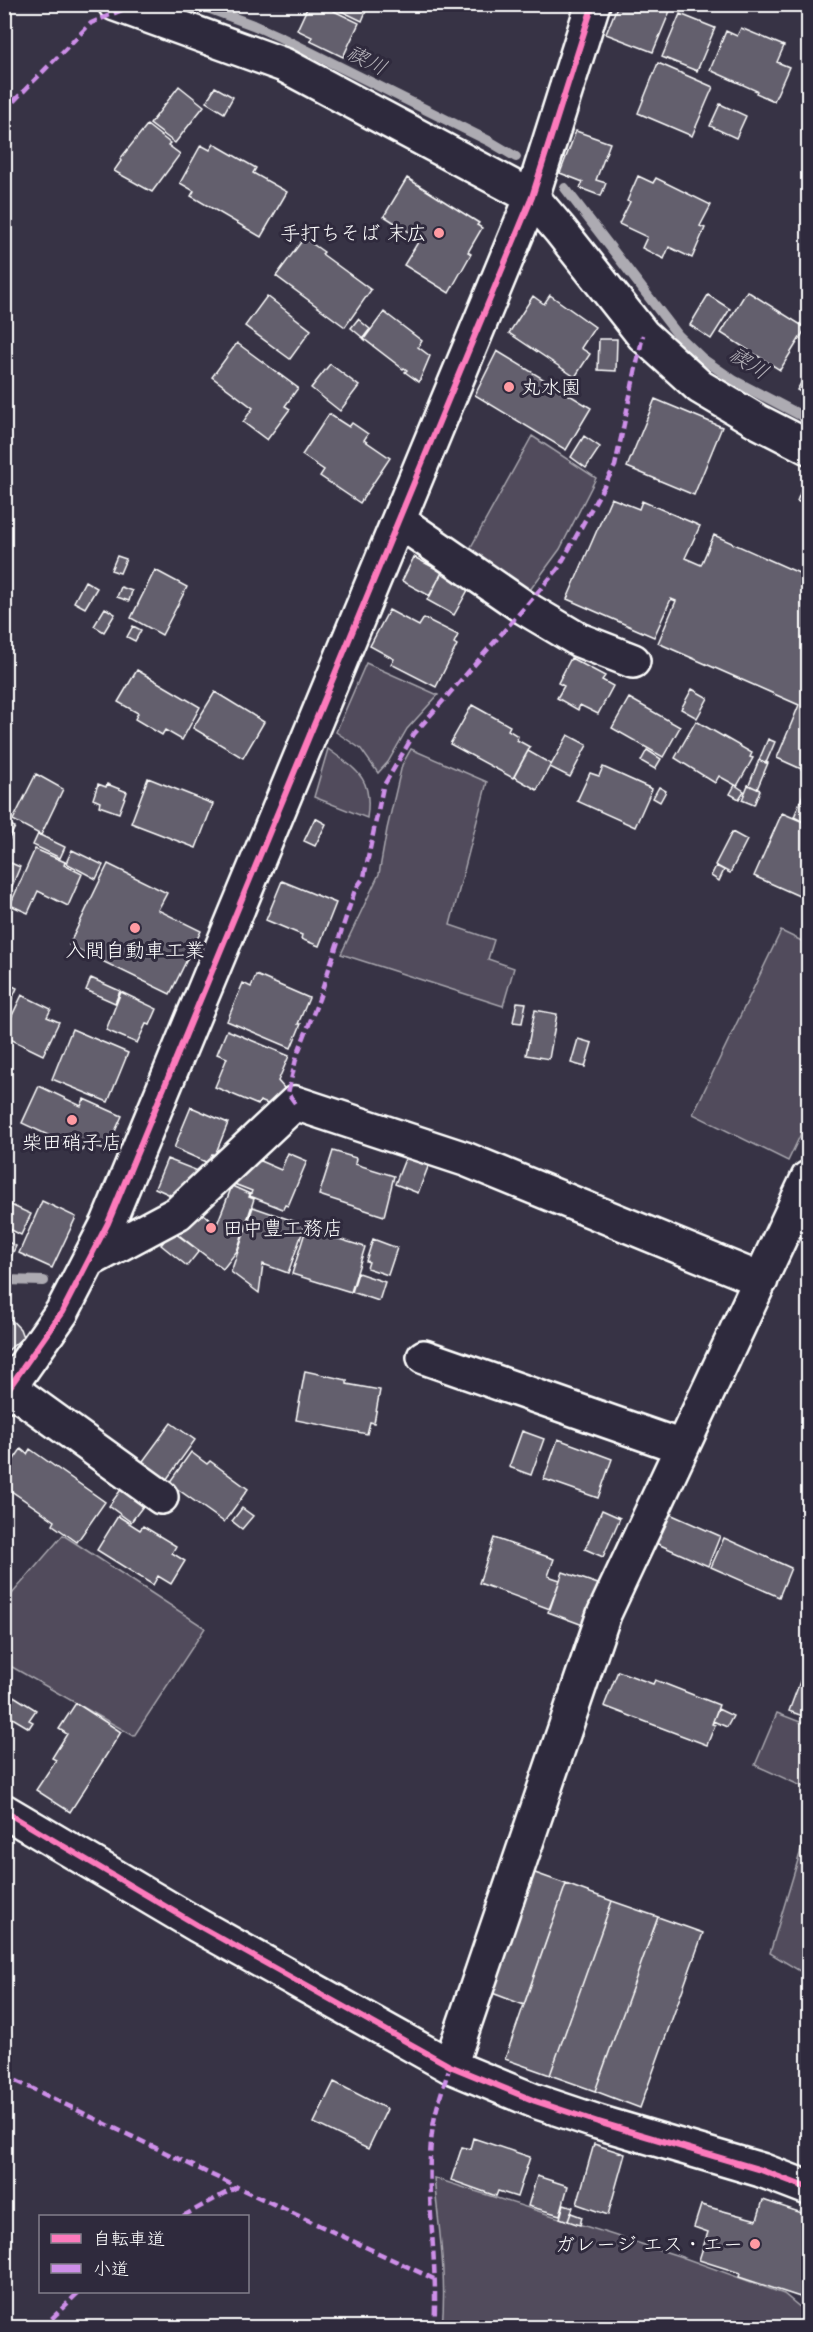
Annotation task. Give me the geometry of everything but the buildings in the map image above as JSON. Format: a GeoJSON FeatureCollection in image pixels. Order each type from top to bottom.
{"type":"FeatureCollection","features":[{"type":"Feature","properties":{"kind":"street"},"geometry":{"type":"LineString","coordinates":[[115,4],[284,65],[532,198],[643,335],[700,387],[759,422],[808,447]]}},
{"type":"Feature","properties":{"kind":"street"},"geometry":{"type":"LineString","coordinates":[[161,1497],[7,1392],[62,1312],[108,1223],[532,198],[593,4]]}},
{"type":"Feature","properties":{"kind":"street"},"geometry":{"type":"LineString","coordinates":[[399,521],[534,614],[579,640],[633,661]]}},
{"type":"Feature","properties":{"kind":"street"},"geometry":{"type":"LineString","coordinates":[[90,1260],[178,1213],[295,1103],[465,1158],[761,1280]]}},
{"type":"Feature","properties":{"kind":"street"},"geometry":{"type":"LineString","coordinates":[[450,2066],[604,1614],[808,1178]]}},
{"type":"Feature","properties":{"kind":"street"},"geometry":{"type":"LineString","coordinates":[[423,1357],[682,1447]]}},
{"type":"Feature","properties":{"kind":"street"},"geometry":{"type":"LineString","coordinates":[[4,1811],[197,1925],[450,2066],[556,2108],[761,2170],[808,2188]]}},
{"type":"Feature","properties":{"kind":"shaded area"},"geometry":{"type":"Polygon","coordinates":[[[532,436],[596,478],[560,549],[523,596],[466,556],[532,436]]]}},
{"type":"Feature","properties":{"kind":"shaded area"},"geometry":{"type":"Polygon","coordinates":[[[366,663],[438,695],[407,729],[388,762],[378,773],[361,749],[336,732],[366,663]]]}},
{"type":"Feature","properties":{"kind":"shaded area"},"geometry":{"type":"Polygon","coordinates":[[[328,749],[348,763],[365,784],[368,793],[367,818],[314,797],[328,749]]]}},
{"type":"Feature","properties":{"kind":"shaded area"},"geometry":{"type":"Polygon","coordinates":[[[411,749],[487,782],[450,925],[494,940],[488,959],[514,968],[503,1006],[341,954],[379,874],[402,765],[411,749]]]}},
{"type":"Feature","properties":{"kind":"shaded area"},"geometry":{"type":"Polygon","coordinates":[[[781,931],[808,944],[808,1119],[788,1161],[693,1114],[781,931]]]}},
{"type":"Feature","properties":{"kind":"shaded area"},"geometry":{"type":"Polygon","coordinates":[[[63,1535],[205,1628],[134,1736],[5,1663],[5,1602],[63,1535]]]}},
{"type":"Feature","properties":{"kind":"shaded area"},"geometry":{"type":"Polygon","coordinates":[[[777,1713],[808,1725],[808,1789],[755,1765],[777,1713]]]}},
{"type":"Feature","properties":{"kind":"shaded area"},"geometry":{"type":"Polygon","coordinates":[[[808,1827],[808,1976],[770,1953],[808,1827]]]}},
{"type":"Feature","properties":{"kind":"shaded area"},"geometry":{"type":"Polygon","coordinates":[[[434,2178],[679,2256],[784,2294],[808,2314],[808,2327],[442,2327],[443,2272],[434,2178]]]}},
{"type":"Feature","properties":{"kind":"waterway","name":"禊川"},"geometry":{"type":"LineString","coordinates":[[197,4],[280,37],[489,141],[516,157]]}},
{"type":"Feature","properties":{"kind":"waterway","name":"禊川"},"geometry":{"type":"LineString","coordinates":[[565,188],[678,335],[703,359],[735,381],[808,419]]}},
{"type":"Feature","properties":{"kind":"waterway"},"geometry":{"type":"LineString","coordinates":[[4,1280],[44,1281]]}},
{"type":"Feature","properties":{"kind":"marked path"},"geometry":{"type":"LineString","coordinates":[[4,111],[91,23],[124,9]]}},
{"type":"Feature","properties":{"kind":"marked path"},"geometry":{"type":"LineString","coordinates":[[295,1103],[288,1093],[297,1055],[319,999],[355,890],[364,877],[383,787],[414,734],[558,569],[615,466],[643,335]]}},
{"type":"Feature","properties":{"kind":"marked path"},"geometry":{"type":"LineString","coordinates":[[434,2328],[435,2279],[430,2206],[430,2157],[435,2116],[450,2066]]}},
{"type":"Feature","properties":{"kind":"marked path"},"geometry":{"type":"LineString","coordinates":[[4,2075],[237,2187]]}},
{"type":"Feature","properties":{"kind":"marked path"},"geometry":{"type":"LineString","coordinates":[[185,2215],[237,2187],[434,2279]]}},
{"type":"Feature","properties":{"kind":"marked path"},"geometry":{"type":"LineString","coordinates":[[42,2328],[78,2293]]}},
{"type":"Feature","properties":{"kind":"cycle path"},"geometry":{"type":"LineString","coordinates":[[4,1395],[62,1312],[108,1223],[532,197],[593,4]]}},
{"type":"Feature","properties":{"kind":"cycle path"},"geometry":{"type":"LineString","coordinates":[[4,1811],[197,1925],[450,2066],[535,2101],[761,2170],[808,2188]]}},
{"type":"Feature","properties":{"kind":"place","name":"手打ちそば 末広"},"geometry":{"type":"Point","coordinates":[439,233]}},
{"type":"Feature","properties":{"kind":"place","name":"丸水園"},"geometry":{"type":"Point","coordinates":[509,387]}},
{"type":"Feature","properties":{"kind":"place","name":"入間自動車工業"},"geometry":{"type":"Point","coordinates":[135,928]}},
{"type":"Feature","properties":{"kind":"place","name":"柴田硝子店"},"geometry":{"type":"Point","coordinates":[72,1120]}},
{"type":"Feature","properties":{"kind":"place","name":"田中豊工務店"},"geometry":{"type":"Point","coordinates":[211,1228]}},
{"type":"Feature","properties":{"kind":"place","name":"ガレージ エス・エー"},"geometry":{"type":"Point","coordinates":[755,2244]}}]}
